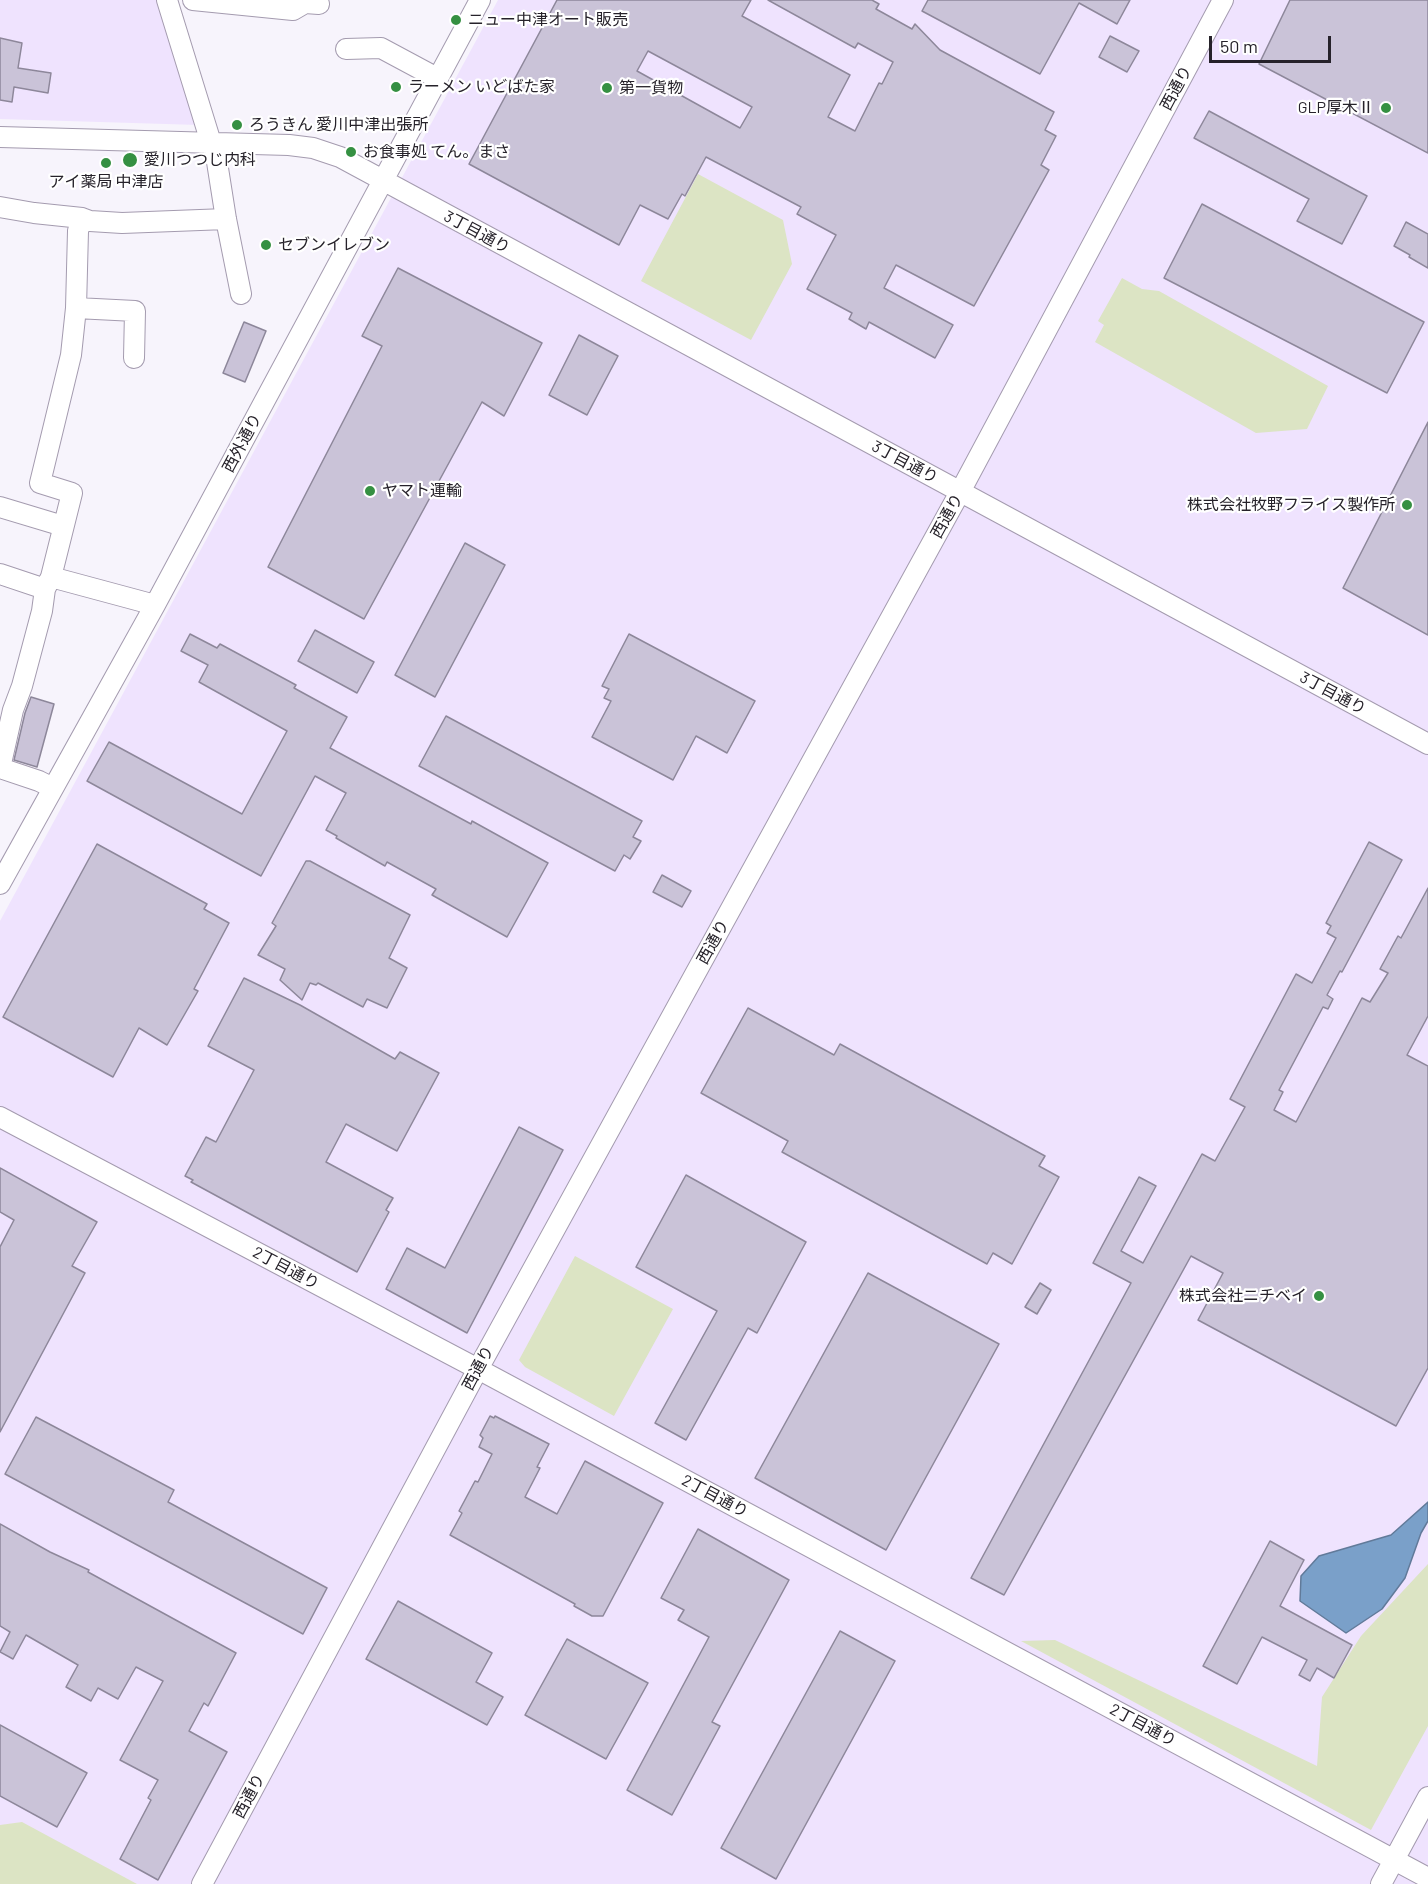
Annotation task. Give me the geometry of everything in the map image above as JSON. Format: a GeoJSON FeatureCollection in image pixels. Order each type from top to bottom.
{"type":"FeatureCollection","features":[{"type":"Feature","properties":{"kind":"street"},"geometry":{"type":"LineString","coordinates":[[167,0],[217,162],[241,294]]}},
{"type":"Feature","properties":{"kind":"street"},"geometry":{"type":"LineString","coordinates":[[193,0],[232,9],[256,3],[293,15],[305,3],[319,4]]}},
{"type":"Feature","properties":{"kind":"street","name":"西外通り"},"geometry":{"type":"LineString","coordinates":[[0,884],[155,605],[480,0]]}},
{"type":"Feature","properties":{"kind":"street","name":"西通り"},"geometry":{"type":"LineString","coordinates":[[202,1884],[478,1369],[960,492],[1223,0]]}},
{"type":"Feature","properties":{"kind":"street"},"geometry":{"type":"LineString","coordinates":[[346,49],[381,48],[437,78]]}},
{"type":"Feature","properties":{"kind":"street","name":"3丁目通り"},"geometry":{"type":"LineString","coordinates":[[0,137],[288,145],[313,147],[340,157],[1428,744]]}},
{"type":"Feature","properties":{"kind":"street"},"geometry":{"type":"LineString","coordinates":[[0,207],[90,221],[123,223],[226,219]]}},
{"type":"Feature","properties":{"kind":"street"},"geometry":{"type":"LineString","coordinates":[[53,788],[0,768],[7,708],[22,686],[72,493],[40,483],[40,457],[55,397],[71,355],[76,308],[78,231],[82,218]]}},
{"type":"Feature","properties":{"kind":"street"},"geometry":{"type":"LineString","coordinates":[[76,308],[135,311],[139,351]]}},
{"type":"Feature","properties":{"kind":"street"},"geometry":{"type":"LineString","coordinates":[[2,512],[63,526]]}},
{"type":"Feature","properties":{"kind":"street"},"geometry":{"type":"LineString","coordinates":[[0,574],[155,605]]}},
{"type":"Feature","properties":{"kind":"street","name":"2丁目通り"},"geometry":{"type":"LineString","coordinates":[[0,1117],[478,1369],[1428,1878]]}},
{"type":"Feature","properties":{"kind":"street"},"geometry":{"type":"LineString","coordinates":[[1381,1884],[1428,1797]]}},
{"type":"Feature","properties":{"kind":"shaded area"},"geometry":{"type":"Polygon","coordinates":[[[0,0],[162,0],[199,125],[0,119],[0,0]]]}},
{"type":"Feature","properties":{"kind":"shaded area"},"geometry":{"type":"Polygon","coordinates":[[[498,0],[1428,0],[1428,1884],[0,1884],[0,921],[498,0]]]}},
{"type":"Feature","properties":{"kind":"green space"},"geometry":{"type":"Polygon","coordinates":[[[698,174],[783,220],[792,264],[751,340],[641,281],[698,174]]]}},
{"type":"Feature","properties":{"kind":"green space"},"geometry":{"type":"Polygon","coordinates":[[[1122,278],[1142,289],[1159,291],[1328,386],[1307,429],[1256,433],[1095,342],[1104,325],[1098,321],[1122,278]]]}},
{"type":"Feature","properties":{"kind":"green space"},"geometry":{"type":"Polygon","coordinates":[[[575,1256],[673,1309],[614,1416],[525,1367],[519,1360],[575,1256]]]}},
{"type":"Feature","properties":{"kind":"green space"},"geometry":{"type":"Polygon","coordinates":[[[1428,1564],[1428,1726],[1371,1830],[1021,1641],[1055,1640],[1317,1766],[1322,1697],[1361,1636],[1428,1564]]]}},
{"type":"Feature","properties":{"kind":"green space"},"geometry":{"type":"Polygon","coordinates":[[[22,1822],[137,1884],[0,1884],[0,1825],[22,1822]]]}},
{"type":"Feature","properties":{"kind":"water"},"geometry":{"type":"Polygon","coordinates":[[[1428,1502],[1428,1521],[1421,1533],[1405,1578],[1382,1609],[1346,1633],[1300,1601],[1301,1576],[1319,1556],[1391,1535],[1428,1502]]]}},
{"type":"Feature","properties":{"kind":"building"},"geometry":{"type":"Polygon","coordinates":[[[557,0],[751,0],[742,16],[850,75],[828,117],[855,131],[879,83],[882,84],[893,62],[858,43],[855,48],[768,0],[872,0],[879,4],[876,9],[912,29],[915,24],[940,50],[1054,112],[1045,130],[1056,136],[1041,165],[1049,170],[974,306],[896,265],[884,288],[953,325],[935,358],[869,322],[866,329],[849,319],[852,313],[807,289],[836,235],[797,214],[801,207],[706,157],[685,196],[682,194],[668,219],[640,205],[619,245],[469,164],[557,0]],[[648,51],[637,71],[740,128],[752,107],[648,51]]]}},
{"type":"Feature","properties":{"kind":"building"},"geometry":{"type":"Polygon","coordinates":[[[928,0],[1130,0],[1117,24],[1079,3],[1040,74],[922,11],[928,0]]]}},
{"type":"Feature","properties":{"kind":"building","name":"GLP厚木Ⅱ"},"geometry":{"type":"Polygon","coordinates":[[[1290,0],[1428,0],[1428,153],[1259,64],[1290,0]]]}},
{"type":"Feature","properties":{"kind":"building"},"geometry":{"type":"Polygon","coordinates":[[[1110,36],[1139,51],[1127,72],[1099,57],[1110,36]]]}},
{"type":"Feature","properties":{"kind":"building"},"geometry":{"type":"Polygon","coordinates":[[[0,38],[22,43],[18,68],[51,73],[48,93],[14,87],[12,102],[0,100],[0,38]]]}},
{"type":"Feature","properties":{"kind":"building"},"geometry":{"type":"Polygon","coordinates":[[[1209,111],[1367,196],[1342,244],[1297,221],[1309,199],[1194,138],[1209,111]]]}},
{"type":"Feature","properties":{"kind":"building"},"geometry":{"type":"Polygon","coordinates":[[[1202,204],[1424,322],[1387,393],[1164,278],[1202,204]]]}},
{"type":"Feature","properties":{"kind":"building"},"geometry":{"type":"Polygon","coordinates":[[[1406,222],[1428,234],[1428,268],[1394,246],[1406,222]]]}},
{"type":"Feature","properties":{"kind":"building","name":"ヤマト運輸"},"geometry":{"type":"Polygon","coordinates":[[[398,268],[542,343],[504,416],[482,402],[364,619],[268,567],[382,346],[362,336],[398,268]]]}},
{"type":"Feature","properties":{"kind":"building"},"geometry":{"type":"Polygon","coordinates":[[[244,322],[266,331],[245,382],[223,373],[244,322]]]}},
{"type":"Feature","properties":{"kind":"building"},"geometry":{"type":"Polygon","coordinates":[[[579,335],[618,356],[587,415],[549,395],[579,335]]]}},
{"type":"Feature","properties":{"kind":"building","name":"株式会社牧野フライス製作所"},"geometry":{"type":"Polygon","coordinates":[[[1428,422],[1428,635],[1343,588],[1428,422]]]}},
{"type":"Feature","properties":{"kind":"building"},"geometry":{"type":"Polygon","coordinates":[[[465,543],[505,565],[435,697],[395,675],[465,543]]]}},
{"type":"Feature","properties":{"kind":"building"},"geometry":{"type":"Polygon","coordinates":[[[315,630],[374,662],[357,693],[298,661],[315,630]]]}},
{"type":"Feature","properties":{"kind":"building"},"geometry":{"type":"Polygon","coordinates":[[[190,634],[217,648],[220,644],[296,685],[294,688],[347,717],[330,748],[548,863],[507,937],[432,895],[436,889],[387,862],[385,866],[326,830],[346,793],[315,776],[261,876],[87,781],[109,742],[242,814],[287,731],[199,682],[208,665],[181,651],[190,634]]]}},
{"type":"Feature","properties":{"kind":"building"},"geometry":{"type":"Polygon","coordinates":[[[629,634],[755,701],[727,753],[696,736],[673,780],[592,737],[611,701],[604,698],[609,689],[602,686],[629,634]]]}},
{"type":"Feature","properties":{"kind":"building"},"geometry":{"type":"Polygon","coordinates":[[[31,697],[54,704],[37,767],[14,760],[31,697]]]}},
{"type":"Feature","properties":{"kind":"building"},"geometry":{"type":"Polygon","coordinates":[[[446,716],[642,821],[633,837],[641,841],[630,859],[624,855],[615,871],[419,766],[446,716]]]}},
{"type":"Feature","properties":{"kind":"building","name":"株式会社ニチベイ"},"geometry":{"type":"Polygon","coordinates":[[[1369,842],[1402,860],[1342,972],[1340,971],[1327,995],[1333,999],[1328,1009],[1323,1007],[1279,1090],[1283,1092],[1274,1110],[1296,1122],[1362,998],[1370,1002],[1388,973],[1380,969],[1398,936],[1401,938],[1428,888],[1428,1016],[1407,1055],[1428,1066],[1428,1368],[1396,1426],[1198,1320],[1223,1273],[1191,1256],[1004,1595],[971,1578],[1131,1283],[1093,1263],[1139,1177],[1156,1186],[1121,1251],[1143,1263],[1202,1154],[1215,1161],[1245,1107],[1230,1099],[1296,974],[1312,983],[1336,938],[1327,933],[1331,926],[1326,923],[1369,842]]]}},
{"type":"Feature","properties":{"kind":"building"},"geometry":{"type":"Polygon","coordinates":[[[97,844],[207,904],[204,909],[229,923],[194,989],[198,991],[167,1045],[139,1028],[113,1077],[3,1017],[97,844]]]}},
{"type":"Feature","properties":{"kind":"building"},"geometry":{"type":"Polygon","coordinates":[[[306,861],[310,861],[410,915],[389,958],[407,968],[387,1008],[367,999],[363,1007],[318,983],[316,985],[310,983],[302,1000],[280,980],[285,969],[258,955],[276,926],[272,923],[306,861]]]}},
{"type":"Feature","properties":{"kind":"building"},"geometry":{"type":"Polygon","coordinates":[[[662,875],[691,891],[682,907],[653,892],[662,875]]]}},
{"type":"Feature","properties":{"kind":"building"},"geometry":{"type":"Polygon","coordinates":[[[244,978],[300,1005],[395,1059],[400,1052],[439,1073],[397,1151],[346,1124],[326,1162],[393,1198],[386,1210],[389,1212],[357,1272],[191,1182],[193,1180],[185,1176],[206,1137],[216,1142],[254,1070],[208,1046],[244,978]]]}},
{"type":"Feature","properties":{"kind":"building"},"geometry":{"type":"Polygon","coordinates":[[[748,1008],[834,1055],[840,1044],[1045,1156],[1039,1166],[1059,1177],[1012,1264],[993,1253],[987,1264],[782,1152],[788,1141],[701,1093],[748,1008]]]}},
{"type":"Feature","properties":{"kind":"building"},"geometry":{"type":"Polygon","coordinates":[[[519,1127],[563,1150],[467,1333],[386,1289],[407,1248],[445,1268],[519,1127]]]}},
{"type":"Feature","properties":{"kind":"building"},"geometry":{"type":"Polygon","coordinates":[[[0,1168],[97,1222],[72,1266],[85,1273],[0,1432],[0,1247],[14,1220],[0,1212],[0,1168]]]}},
{"type":"Feature","properties":{"kind":"building"},"geometry":{"type":"Polygon","coordinates":[[[686,1175],[806,1242],[757,1333],[748,1328],[686,1440],[655,1423],[717,1311],[636,1267],[686,1175]]]}},
{"type":"Feature","properties":{"kind":"building"},"geometry":{"type":"Polygon","coordinates":[[[868,1273],[999,1344],[886,1550],[755,1478],[868,1273]]]}},
{"type":"Feature","properties":{"kind":"building"},"geometry":{"type":"Polygon","coordinates":[[[1040,1283],[1051,1290],[1037,1314],[1025,1307],[1040,1283]]]}},
{"type":"Feature","properties":{"kind":"building"},"geometry":{"type":"Polygon","coordinates":[[[490,1416],[494,1418],[495,1416],[549,1444],[525,1497],[557,1514],[585,1461],[663,1503],[603,1616],[592,1616],[574,1606],[575,1604],[450,1535],[462,1513],[459,1511],[475,1481],[478,1482],[492,1454],[479,1447],[483,1438],[480,1435],[490,1416]]]}},
{"type":"Feature","properties":{"kind":"building"},"geometry":{"type":"Polygon","coordinates":[[[36,1417],[174,1490],[168,1502],[327,1588],[303,1634],[5,1474],[36,1417]]]}},
{"type":"Feature","properties":{"kind":"building"},"geometry":{"type":"Polygon","coordinates":[[[0,1524],[50,1552],[89,1570],[88,1572],[236,1653],[208,1706],[204,1703],[189,1731],[227,1752],[158,1880],[120,1859],[151,1800],[148,1798],[158,1780],[120,1760],[163,1681],[136,1667],[118,1699],[98,1688],[91,1701],[66,1687],[78,1665],[26,1635],[13,1659],[0,1652],[10,1632],[0,1626],[0,1524]]]}},
{"type":"Feature","properties":{"kind":"building"},"geometry":{"type":"Polygon","coordinates":[[[698,1529],[789,1580],[712,1722],[720,1726],[672,1815],[627,1790],[709,1637],[678,1620],[684,1610],[661,1598],[698,1529]]]}},
{"type":"Feature","properties":{"kind":"building"},"geometry":{"type":"Polygon","coordinates":[[[1270,1541],[1304,1560],[1280,1606],[1352,1645],[1334,1678],[1317,1668],[1310,1681],[1299,1675],[1307,1660],[1262,1637],[1237,1684],[1203,1666],[1270,1541]]]}},
{"type":"Feature","properties":{"kind":"building"},"geometry":{"type":"Polygon","coordinates":[[[398,1601],[492,1653],[476,1682],[503,1697],[487,1725],[366,1659],[398,1601]]]}},
{"type":"Feature","properties":{"kind":"building"},"geometry":{"type":"Polygon","coordinates":[[[840,1631],[895,1661],[776,1879],[721,1848],[840,1631]]]}},
{"type":"Feature","properties":{"kind":"building"},"geometry":{"type":"Polygon","coordinates":[[[567,1639],[648,1683],[606,1759],[525,1715],[567,1639]]]}},
{"type":"Feature","properties":{"kind":"building"},"geometry":{"type":"Polygon","coordinates":[[[0,1725],[87,1773],[57,1827],[0,1796],[0,1725]]]}},
{"type":"Feature","properties":{"kind":"place","name":"ニュー中津オート販売"},"geometry":{"type":"Point","coordinates":[456,20]}},
{"type":"Feature","properties":{"kind":"place","name":"ラーメン いどばた家"},"geometry":{"type":"Point","coordinates":[396,87]}},
{"type":"Feature","properties":{"kind":"place","name":"第一貨物"},"geometry":{"type":"Point","coordinates":[607,88]}},
{"type":"Feature","properties":{"kind":"place","name":"GLP厚木Ⅱ"},"geometry":{"type":"Point","coordinates":[1386,108]}},
{"type":"Feature","properties":{"kind":"place","name":"ろうきん 愛川中津出張所"},"geometry":{"type":"Point","coordinates":[237,125]}},
{"type":"Feature","properties":{"kind":"place","name":"お食事処 てん。まさ"},"geometry":{"type":"Point","coordinates":[351,152]}},
{"type":"Feature","properties":{"kind":"place","name":"愛川つつじ内科"},"geometry":{"type":"Point","coordinates":[130,160]}},
{"type":"Feature","properties":{"kind":"place","name":"アイ薬局 中津店"},"geometry":{"type":"Point","coordinates":[106,163]}},
{"type":"Feature","properties":{"kind":"place","name":"セブンイレブン"},"geometry":{"type":"Point","coordinates":[266,245]}},
{"type":"Feature","properties":{"kind":"place","name":"ヤマト運輸"},"geometry":{"type":"Point","coordinates":[370,491]}},
{"type":"Feature","properties":{"kind":"place","name":"株式会社牧野フライス製作所"},"geometry":{"type":"Point","coordinates":[1407,505]}},
{"type":"Feature","properties":{"kind":"place","name":"株式会社ニチベイ"},"geometry":{"type":"Point","coordinates":[1319,1296]}}]}
